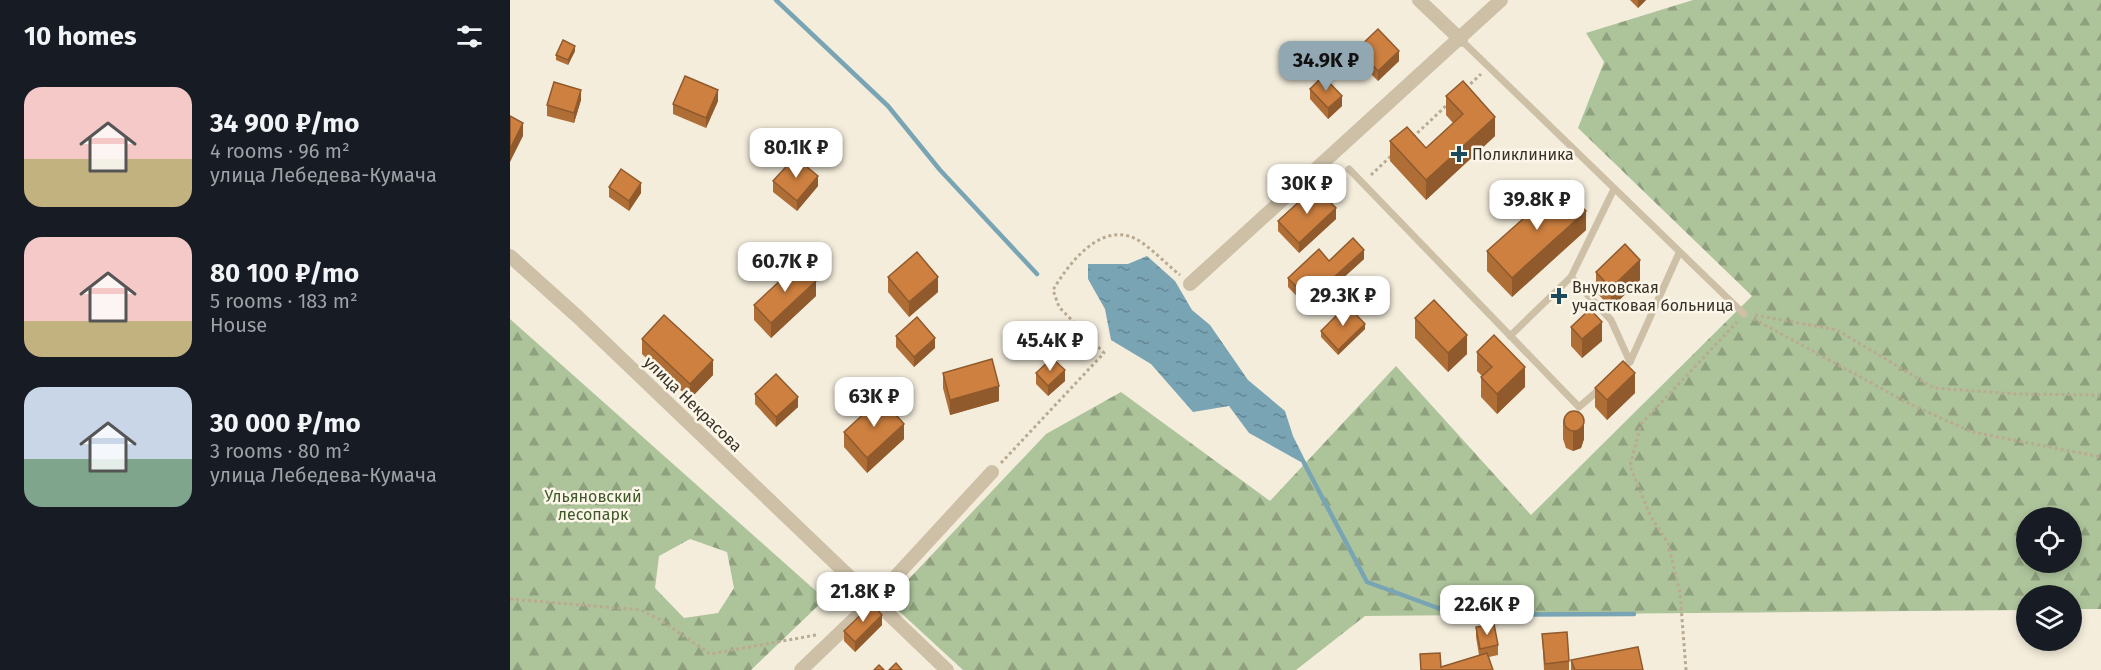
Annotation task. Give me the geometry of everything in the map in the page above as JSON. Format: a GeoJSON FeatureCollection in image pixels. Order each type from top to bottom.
{"type":"FeatureCollection","features":[{"type":"Feature","properties":{"kind":"street"},"geometry":{"type":"LineString","coordinates":[[1419,0],[1461,40]]}},
{"type":"Feature","properties":{"kind":"street"},"geometry":{"type":"LineString","coordinates":[[1190,284],[1461,40],[1502,0]]}},
{"type":"Feature","properties":{"kind":"street","name":"улица Некрасова"},"geometry":{"type":"LineString","coordinates":[[510,256],[578,317],[947,670]]}},
{"type":"Feature","properties":{"kind":"street"},"geometry":{"type":"LineString","coordinates":[[801,670],[874,600],[992,472]]}},
{"type":"Feature","properties":{"kind":"lane"},"geometry":{"type":"LineString","coordinates":[[1461,40],[1744,314]]}},
{"type":"Feature","properties":{"kind":"lane"},"geometry":{"type":"LineString","coordinates":[[1349,170],[1579,407],[1604,384]]}},
{"type":"Feature","properties":{"kind":"lane"},"geometry":{"type":"LineString","coordinates":[[1510,336],[1571,277],[1614,189]]}},
{"type":"Feature","properties":{"kind":"lane"},"geometry":{"type":"LineString","coordinates":[[1613,377],[1630,362],[1679,253]]}},
{"type":"Feature","properties":{"kind":"lane"},"geometry":{"type":"LineString","coordinates":[[1571,277],[1611,320],[1630,362]]}},
{"type":"Feature","properties":{"kind":"path"},"geometry":{"type":"LineString","coordinates":[[1464,89],[1488,66]]}},
{"type":"Feature","properties":{"kind":"path"},"geometry":{"type":"LineString","coordinates":[[1405,144],[1455,97]]}},
{"type":"Feature","properties":{"kind":"path"},"geometry":{"type":"LineString","coordinates":[[1362,183],[1396,152]]}},
{"type":"Feature","properties":{"kind":"path"},"geometry":{"type":"LineString","coordinates":[[992,472],[1104,353],[1059,307],[1053,290],[1060,277],[1097,239],[1117,234],[1136,239],[1190,284]]}},
{"type":"Feature","properties":{"kind":"path"},"geometry":{"type":"LineString","coordinates":[[1744,314],[1837,330],[1934,388],[2016,394],[2100,395]]}},
{"type":"Feature","properties":{"kind":"path"},"geometry":{"type":"LineString","coordinates":[[1744,314],[1910,404],[1972,432],[2101,457]]}},
{"type":"Feature","properties":{"kind":"path"},"geometry":{"type":"LineString","coordinates":[[1686,670],[1680,593],[1668,543],[1650,515],[1630,466],[1641,424],[1744,314]]}},
{"type":"Feature","properties":{"kind":"path"},"geometry":{"type":"LineString","coordinates":[[510,599],[641,610],[659,619],[710,654],[764,646],[844,629]]}},
{"type":"Feature","properties":{"kind":"green space"},"geometry":{"type":"Polygon","coordinates":[[[1693,0],[2101,0],[2101,609],[2082,609],[2082,585],[2016,585],[2016,610],[1365,616],[1296,670],[963,670],[888,601],[1046,434],[1121,392],[1270,501],[1396,366],[1531,515],[1752,296],[1578,128],[1604,62],[1586,33],[1693,0]]]}},
{"type":"Feature","properties":{"kind":"green space","name":"Ульяновский лесопарк"},"geometry":{"type":"Polygon","coordinates":[[[510,319],[825,599],[751,670],[510,670],[510,319]],[[690,539],[659,556],[655,588],[684,618],[718,613],[734,588],[727,552],[690,539]]]}},
{"type":"Feature","properties":{"kind":"water"},"geometry":{"type":"Polygon","coordinates":[[[1147,256],[1175,281],[1192,310],[1210,325],[1248,380],[1285,411],[1293,436],[1308,466],[1249,433],[1229,406],[1193,412],[1151,364],[1111,340],[1105,309],[1088,279],[1088,264],[1128,264],[1147,256]]]}},
{"type":"Feature","properties":{"kind":"building"},"geometry":{"type":"Polygon","coordinates":[[[1378,29],[1399,51],[1378,71],[1357,49],[1378,29]]]}},
{"type":"Feature","properties":{"kind":"building"},"geometry":{"type":"Polygon","coordinates":[[[563,40],[575,46],[568,60],[556,55],[563,40]]]}},
{"type":"Feature","properties":{"kind":"building"},"geometry":{"type":"Polygon","coordinates":[[[685,76],[718,90],[706,118],[673,104],[685,76]]]}},
{"type":"Feature","properties":{"kind":"building"},"geometry":{"type":"Polygon","coordinates":[[[1323,76],[1342,96],[1328,108],[1310,89],[1323,76]]]}},
{"type":"Feature","properties":{"kind":"building"},"geometry":{"type":"Polygon","coordinates":[[[1463,81],[1495,117],[1426,180],[1390,141],[1407,127],[1426,148],[1463,114],[1446,96],[1463,81]]]}},
{"type":"Feature","properties":{"kind":"building"},"geometry":{"type":"Polygon","coordinates":[[[554,82],[581,90],[574,113],[547,105],[554,82]]]}},
{"type":"Feature","properties":{"kind":"building"},"geometry":{"type":"Polygon","coordinates":[[[510,116],[523,123],[510,149],[510,116]]]}},
{"type":"Feature","properties":{"kind":"building"},"geometry":{"type":"Polygon","coordinates":[[[795,157],[818,176],[797,201],[773,181],[795,157]]]}},
{"type":"Feature","properties":{"kind":"building"},"geometry":{"type":"Polygon","coordinates":[[[621,169],[641,183],[629,201],[609,187],[621,169]]]}},
{"type":"Feature","properties":{"kind":"building"},"geometry":{"type":"Polygon","coordinates":[[[1562,184],[1586,211],[1512,278],[1487,251],[1562,184]]]}},
{"type":"Feature","properties":{"kind":"building"},"geometry":{"type":"Polygon","coordinates":[[[1315,187],[1336,208],[1299,243],[1278,221],[1315,187]]]}},
{"type":"Feature","properties":{"kind":"building"},"geometry":{"type":"Polygon","coordinates":[[[1353,238],[1364,250],[1309,300],[1288,278],[1319,249],[1329,261],[1353,238]]]}},
{"type":"Feature","properties":{"kind":"building"},"geometry":{"type":"Polygon","coordinates":[[[1625,244],[1640,260],[1611,288],[1596,272],[1625,244]]]}},
{"type":"Feature","properties":{"kind":"building"},"geometry":{"type":"Polygon","coordinates":[[[917,252],[938,277],[909,302],[888,277],[917,252]]]}},
{"type":"Feature","properties":{"kind":"building"},"geometry":{"type":"Polygon","coordinates":[[[799,263],[816,281],[771,323],[754,305],[799,263]]]}},
{"type":"Feature","properties":{"kind":"building"},"geometry":{"type":"Polygon","coordinates":[[[1434,300],[1467,335],[1448,353],[1415,318],[1434,300]]]}},
{"type":"Feature","properties":{"kind":"building"},"geometry":{"type":"Polygon","coordinates":[[[1347,305],[1365,324],[1338,350],[1321,331],[1347,305]]]}},
{"type":"Feature","properties":{"kind":"building"},"geometry":{"type":"Polygon","coordinates":[[[1590,309],[1602,322],[1582,339],[1571,327],[1590,309]]]}},
{"type":"Feature","properties":{"kind":"building"},"geometry":{"type":"Polygon","coordinates":[[[664,315],[713,360],[690,384],[642,339],[664,315]]]}},
{"type":"Feature","properties":{"kind":"building"},"geometry":{"type":"Polygon","coordinates":[[[917,317],[935,338],[914,357],[896,336],[917,317]]]}},
{"type":"Feature","properties":{"kind":"building"},"geometry":{"type":"Polygon","coordinates":[[[1494,335],[1525,367],[1497,394],[1481,377],[1492,367],[1477,352],[1494,335]]]}},
{"type":"Feature","properties":{"kind":"building"},"geometry":{"type":"Polygon","coordinates":[[[1052,358],[1065,370],[1048,386],[1036,373],[1052,358]]]}},
{"type":"Feature","properties":{"kind":"building"},"geometry":{"type":"Polygon","coordinates":[[[992,359],[999,386],[950,400],[943,373],[992,359]]]}},
{"type":"Feature","properties":{"kind":"building"},"geometry":{"type":"Polygon","coordinates":[[[1623,361],[1635,373],[1607,400],[1595,388],[1623,361]]]}},
{"type":"Feature","properties":{"kind":"building"},"geometry":{"type":"Polygon","coordinates":[[[776,374],[798,397],[776,417],[755,394],[776,374]]]}},
{"type":"Feature","properties":{"kind":"building"},"geometry":{"type":"Polygon","coordinates":[[[881,398],[904,424],[867,458],[844,432],[881,398]]]}},
{"type":"Feature","properties":{"kind":"building"},"geometry":{"type":"Polygon","coordinates":[[[1574,411],[1581,414],[1584,421],[1581,428],[1574,431],[1567,428],[1564,421],[1567,414],[1574,411]]]}},
{"type":"Feature","properties":{"kind":"building"},"geometry":{"type":"Polygon","coordinates":[[[872,604],[882,615],[855,642],[844,631],[872,604]]]}},
{"type":"Feature","properties":{"kind":"building"},"geometry":{"type":"Polygon","coordinates":[[[1494,624],[1498,645],[1480,649],[1476,627],[1494,624]]]}},
{"type":"Feature","properties":{"kind":"building"},"geometry":{"type":"Polygon","coordinates":[[[1567,632],[1569,661],[1545,664],[1542,634],[1567,632]]]}},
{"type":"Feature","properties":{"kind":"building"},"geometry":{"type":"Polygon","coordinates":[[[1638,647],[1643,670],[1575,670],[1571,660],[1638,647]]]}},
{"type":"Feature","properties":{"kind":"building"},"geometry":{"type":"Polygon","coordinates":[[[1440,653],[1441,667],[1487,653],[1493,670],[1421,670],[1420,654],[1440,653]]]}},
{"type":"Feature","properties":{"kind":"building"},"geometry":{"type":"Polygon","coordinates":[[[896,663],[902,670],[889,670],[896,663]]]}},
{"type":"Feature","properties":{"kind":"building"},"geometry":{"type":"Polygon","coordinates":[[[879,665],[884,670],[874,670],[879,665]]]}},
{"type":"Feature","properties":{"kind":"waterway"},"geometry":{"type":"LineString","coordinates":[[776,0],[888,106],[940,170],[1037,274]]}},
{"type":"Feature","properties":{"kind":"waterway"},"geometry":{"type":"LineString","coordinates":[[1304,463],[1367,582],[1457,615],[1634,614]]}},
{"type":"Feature","properties":{"kind":"place","name":"Поликлиника"},"geometry":{"type":"Point","coordinates":[1459,154]}},
{"type":"Feature","properties":{"kind":"place","name":"Внуковская участковая больница"},"geometry":{"type":"Point","coordinates":[1559,296]}}]}
